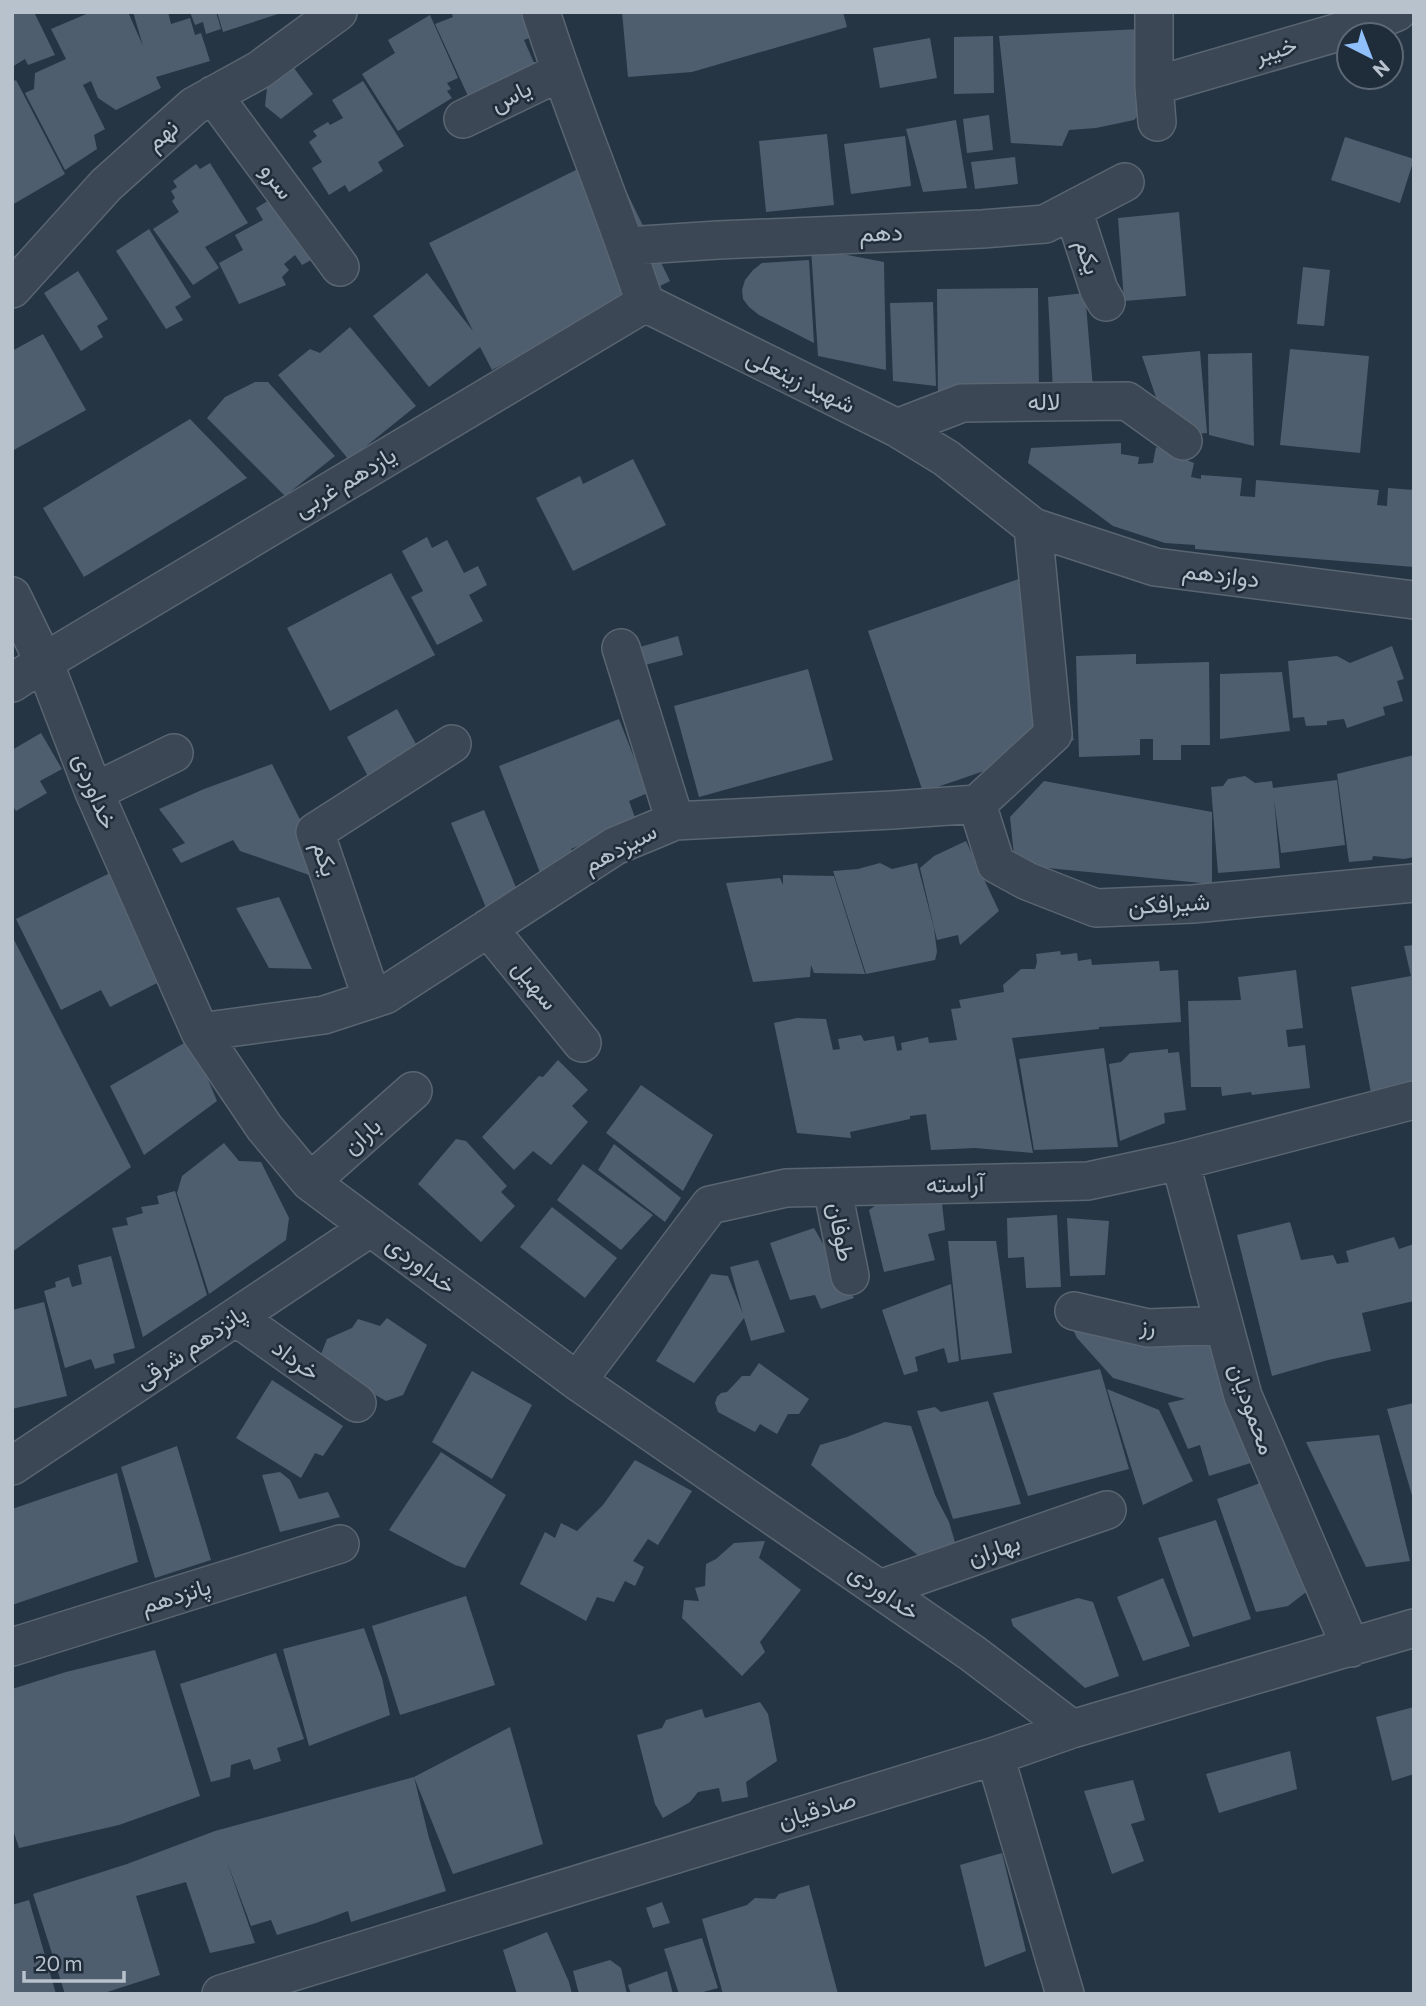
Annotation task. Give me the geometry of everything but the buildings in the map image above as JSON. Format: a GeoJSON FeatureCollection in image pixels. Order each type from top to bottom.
{"type":"FeatureCollection","features":[{"type":"Feature","properties":{"kind":"street","name":"نهم"},"geometry":{"type":"LineString","coordinates":[[12,289],[106,185],[194,106],[259,69],[338,12]]}},
{"type":"Feature","properties":{"kind":"street"},"geometry":{"type":"LineString","coordinates":[[541,12],[560,72],[627,246],[645,303]]}},
{"type":"Feature","properties":{"kind":"street"},"geometry":{"type":"LineString","coordinates":[[1154,12],[1157,122]]}},
{"type":"Feature","properties":{"kind":"street","name":"خیبر"},"geometry":{"type":"LineString","coordinates":[[1154,86],[1373,22],[1398,12]]}},
{"type":"Feature","properties":{"kind":"street","name":"یاس"},"geometry":{"type":"LineString","coordinates":[[463,120],[560,72]]}},
{"type":"Feature","properties":{"kind":"street","name":"سرو"},"geometry":{"type":"LineString","coordinates":[[213,95],[340,267]]}},
{"type":"Feature","properties":{"kind":"street","name":"دهم"},"geometry":{"type":"LineString","coordinates":[[627,246],[982,229],[1045,223],[1125,182]]}},
{"type":"Feature","properties":{"kind":"street","name":"یکم"},"geometry":{"type":"LineString","coordinates":[[1073,210],[1099,290],[1106,302]]}},
{"type":"Feature","properties":{"kind":"street","name":"شهید زینعلی"},"geometry":{"type":"LineString","coordinates":[[645,303],[897,428],[946,458],[1032,527]]}},
{"type":"Feature","properties":{"kind":"street","name":"یازدهم غربی"},"geometry":{"type":"LineString","coordinates":[[12,683],[645,303]]}},
{"type":"Feature","properties":{"kind":"street","name":"لاله"},"geometry":{"type":"LineString","coordinates":[[897,428],[962,402],[1127,401],[1183,440]]}},
{"type":"Feature","properties":{"kind":"street"},"geometry":{"type":"LineString","coordinates":[[977,804],[1053,734],[1032,527]]}},
{"type":"Feature","properties":{"kind":"street","name":"دوازدهم"},"geometry":{"type":"LineString","coordinates":[[1032,527],[1155,566],[1414,600]]}},
{"type":"Feature","properties":{"kind":"street","name":"خداوردی"},"geometry":{"type":"LineString","coordinates":[[12,596],[44,662],[94,792],[200,1032],[264,1127],[310,1182],[577,1381],[972,1653],[1072,1729]]}},
{"type":"Feature","properties":{"kind":"street"},"geometry":{"type":"LineString","coordinates":[[621,648],[675,821]]}},
{"type":"Feature","properties":{"kind":"street","name":"یکم"},"geometry":{"type":"LineString","coordinates":[[372,999],[315,832],[452,744]]}},
{"type":"Feature","properties":{"kind":"street"},"geometry":{"type":"LineString","coordinates":[[94,792],[174,753]]}},
{"type":"Feature","properties":{"kind":"street","name":"سیزدهم"},"geometry":{"type":"LineString","coordinates":[[200,1032],[324,1015],[385,995],[615,846],[675,821],[977,804]]}},
{"type":"Feature","properties":{"kind":"street","name":"شیرافکن"},"geometry":{"type":"LineString","coordinates":[[977,804],[996,864],[1027,881],[1096,908],[1193,904],[1414,883]]}},
{"type":"Feature","properties":{"kind":"street","name":"سهیل"},"geometry":{"type":"LineString","coordinates":[[488,928],[582,1043]]}},
{"type":"Feature","properties":{"kind":"street","name":"باران"},"geometry":{"type":"LineString","coordinates":[[310,1182],[413,1090]]}},
{"type":"Feature","properties":{"kind":"street","name":"آراسته"},"geometry":{"type":"LineString","coordinates":[[577,1381],[710,1205],[786,1188],[1087,1181],[1180,1161],[1414,1100]]}},
{"type":"Feature","properties":{"kind":"street","name":"محمودیان"},"geometry":{"type":"LineString","coordinates":[[1180,1161],[1243,1396],[1351,1648]]}},
{"type":"Feature","properties":{"kind":"street","name":"طوفان"},"geometry":{"type":"LineString","coordinates":[[832,1187],[850,1276]]}},
{"type":"Feature","properties":{"kind":"street","name":"پانزدهم شرقی"},"geometry":{"type":"LineString","coordinates":[[12,1466],[371,1227]]}},
{"type":"Feature","properties":{"kind":"street","name":"رز"},"geometry":{"type":"LineString","coordinates":[[1074,1311],[1148,1328],[1224,1325]]}},
{"type":"Feature","properties":{"kind":"street","name":"خرداد"},"geometry":{"type":"LineString","coordinates":[[236,1317],[357,1404]]}},
{"type":"Feature","properties":{"kind":"street","name":"بهاران"},"geometry":{"type":"LineString","coordinates":[[880,1590],[1107,1510]]}},
{"type":"Feature","properties":{"kind":"street","name":"پانزدهم"},"geometry":{"type":"LineString","coordinates":[[12,1647],[340,1544]]}},
{"type":"Feature","properties":{"kind":"street","name":"صادقیان"},"geometry":{"type":"LineString","coordinates":[[221,1994],[996,1756],[1072,1729],[1414,1628]]}},
{"type":"Feature","properties":{"kind":"street"},"geometry":{"type":"LineString","coordinates":[[996,1756],[1065,1994]]}}]}
